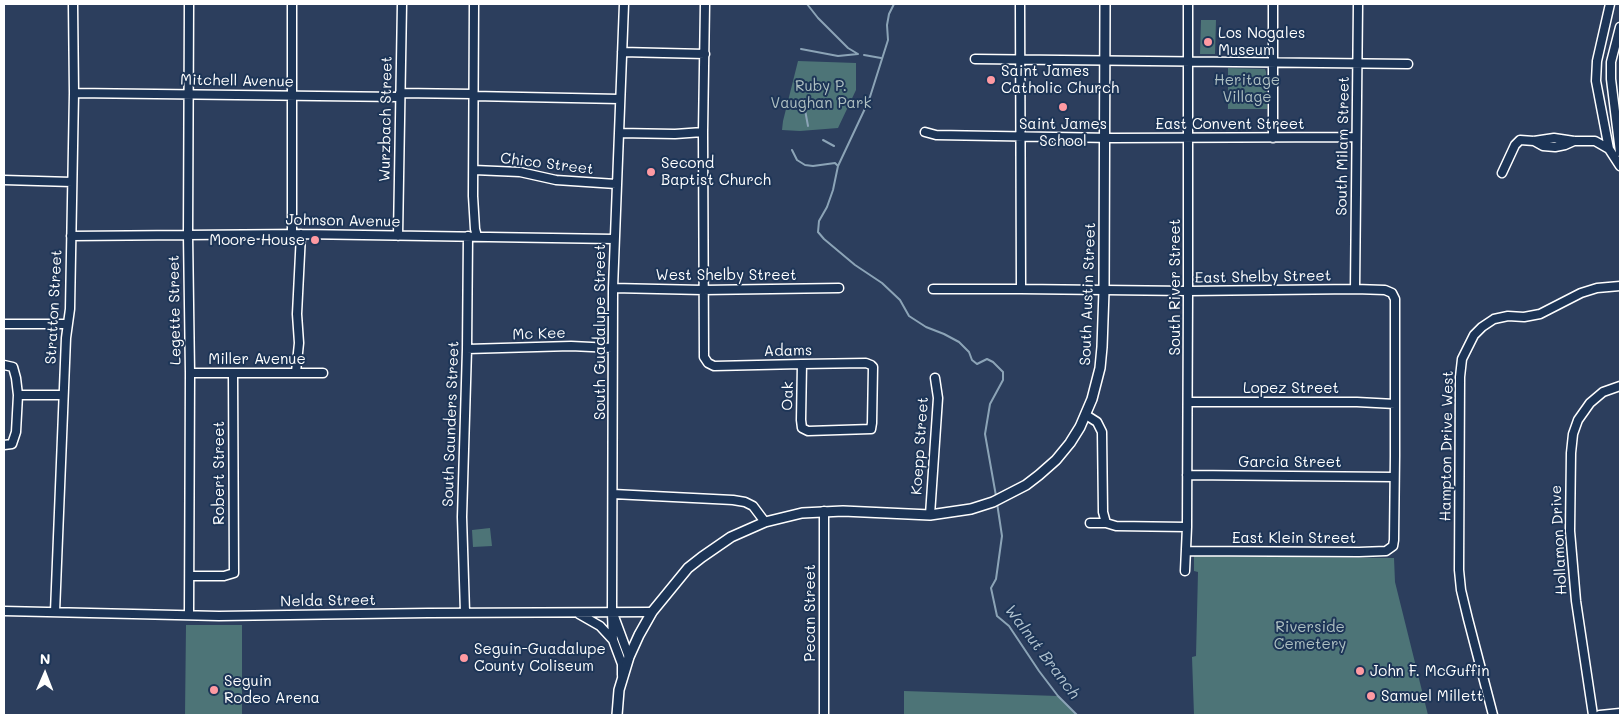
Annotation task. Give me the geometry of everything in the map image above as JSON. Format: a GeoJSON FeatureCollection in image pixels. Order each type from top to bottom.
{"type":"FeatureCollection","features":[{"type":"Feature","properties":{"kind":"main road","name":"South Austin Street"},"geometry":{"type":"LineString","coordinates":[[617,715],[622,676],[639,634],[652,612],[688,568],[731,537],[765,522],[824,511],[930,515],[960,511],[993,502],[1040,475],[1070,443],[1086,415],[1100,368],[1104,291],[1105,4]]}},
{"type":"Feature","properties":{"kind":"street","name":"Stratton Street"},"geometry":{"type":"LineString","coordinates":[[55,612],[63,395],[67,324],[70,310],[74,93],[73,4]]}},
{"type":"Feature","properties":{"kind":"street","name":"Legette Street"},"geometry":{"type":"LineString","coordinates":[[189,4],[190,615]]}},
{"type":"Feature","properties":{"kind":"street"},"geometry":{"type":"LineString","coordinates":[[292,4],[292,234]]}},
{"type":"Feature","properties":{"kind":"street","name":"Wurzbach Street"},"geometry":{"type":"LineString","coordinates":[[398,236],[402,4]]}},
{"type":"Feature","properties":{"kind":"street"},"geometry":{"type":"LineString","coordinates":[[474,4],[474,220],[477,236]]}},
{"type":"Feature","properties":{"kind":"street","name":"South Guadalupe Street"},"geometry":{"type":"LineString","coordinates":[[624,4],[613,288],[612,611],[629,657]]}},
{"type":"Feature","properties":{"kind":"street"},"geometry":{"type":"LineString","coordinates":[[703,290],[705,4]]}},
{"type":"Feature","properties":{"kind":"street"},"geometry":{"type":"LineString","coordinates":[[1020,4],[1021,289]]}},
{"type":"Feature","properties":{"kind":"street","name":"South River Street"},"geometry":{"type":"LineString","coordinates":[[1185,571],[1187,551],[1188,402],[1188,4]]}},
{"type":"Feature","properties":{"kind":"street"},"geometry":{"type":"LineString","coordinates":[[1273,4],[1273,138]]}},
{"type":"Feature","properties":{"kind":"street","name":"South Milam Street"},"geometry":{"type":"LineString","coordinates":[[1355,289],[1358,4]]}},
{"type":"Feature","properties":{"kind":"street"},"geometry":{"type":"LineString","coordinates":[[1610,4],[1596,60],[1596,82],[1609,149],[1620,166]]}},
{"type":"Feature","properties":{"kind":"street"},"geometry":{"type":"LineString","coordinates":[[1620,28],[1611,62],[1610,80],[1620,152]]}},
{"type":"Feature","properties":{"kind":"street"},"geometry":{"type":"LineString","coordinates":[[622,52],[705,54]]}},
{"type":"Feature","properties":{"kind":"street"},"geometry":{"type":"LineString","coordinates":[[975,59],[1408,64]]}},
{"type":"Feature","properties":{"kind":"street","name":"Mitchell Avenue"},"geometry":{"type":"LineString","coordinates":[[74,93],[260,96],[473,95],[620,99]]}},
{"type":"Feature","properties":{"kind":"street"},"geometry":{"type":"LineString","coordinates":[[618,134],[703,132]]}},
{"type":"Feature","properties":{"kind":"street","name":"East Convent Street"},"geometry":{"type":"LineString","coordinates":[[925,132],[936,135],[1104,138],[1356,137]]}},
{"type":"Feature","properties":{"kind":"street"},"geometry":{"type":"LineString","coordinates":[[1595,141],[1606,132]]}},
{"type":"Feature","properties":{"kind":"street"},"geometry":{"type":"LineString","coordinates":[[1502,173],[1515,145],[1520,140],[1534,141],[1543,146],[1555,147],[1565,146],[1574,141],[1595,141],[1609,149]]}},
{"type":"Feature","properties":{"kind":"street","name":"Chico Street"},"geometry":{"type":"LineString","coordinates":[[474,170],[520,172],[556,180],[616,184]]}},
{"type":"Feature","properties":{"kind":"street"},"geometry":{"type":"LineString","coordinates":[[4,180],[72,182]]}},
{"type":"Feature","properties":{"kind":"street"},"geometry":{"type":"LineString","coordinates":[[296,372],[299,343],[297,314],[301,234]]}},
{"type":"Feature","properties":{"kind":"street","name":"Johnson Avenue"},"geometry":{"type":"LineString","coordinates":[[71,236],[301,234],[614,240]]}},
{"type":"Feature","properties":{"kind":"street","name":"South Saunders Street"},"geometry":{"type":"LineString","coordinates":[[465,612],[462,517],[468,236]]}},
{"type":"Feature","properties":{"kind":"street","name":"Hampton Drive West"},"geometry":{"type":"LineString","coordinates":[[1493,715],[1468,620],[1461,590],[1459,570],[1460,377],[1462,359],[1474,335],[1494,319],[1540,314],[1581,293],[1597,288],[1620,286]]}},
{"type":"Feature","properties":{"kind":"street","name":"West Shelby Street"},"geometry":{"type":"LineString","coordinates":[[613,288],[703,290],[839,288]]}},
{"type":"Feature","properties":{"kind":"street"},"geometry":{"type":"LineString","coordinates":[[934,289],[1104,291]]}},
{"type":"Feature","properties":{"kind":"street","name":"Adams"},"geometry":{"type":"LineString","coordinates":[[703,290],[703,353],[707,361],[714,366],[866,363],[872,365],[871,429]]}},
{"type":"Feature","properties":{"kind":"street","name":"East Shelby Street"},"geometry":{"type":"LineString","coordinates":[[1104,291],[1385,290],[1392,293],[1395,300],[1395,404]]}},
{"type":"Feature","properties":{"kind":"street"},"geometry":{"type":"LineString","coordinates":[[4,324],[67,324]]}},
{"type":"Feature","properties":{"kind":"street","name":"Mc Kee"},"geometry":{"type":"LineString","coordinates":[[467,349],[571,346],[612,348]]}},
{"type":"Feature","properties":{"kind":"street","name":"Oak"},"geometry":{"type":"LineString","coordinates":[[802,364],[802,428],[808,431],[871,429]]}},
{"type":"Feature","properties":{"kind":"street"},"geometry":{"type":"LineString","coordinates":[[4,366],[13,368],[18,394],[16,432],[12,444],[4,445]]}},
{"type":"Feature","properties":{"kind":"street","name":"Miller Avenue"},"geometry":{"type":"LineString","coordinates":[[190,373],[323,373]]}},
{"type":"Feature","properties":{"kind":"street","name":"Robert Street"},"geometry":{"type":"LineString","coordinates":[[190,576],[224,576],[234,573],[234,373]]}},
{"type":"Feature","properties":{"kind":"street","name":"Koepp Street"},"geometry":{"type":"LineString","coordinates":[[930,515],[938,398],[935,378]]}},
{"type":"Feature","properties":{"kind":"street","name":"Hollamon Drive"},"geometry":{"type":"LineString","coordinates":[[1593,715],[1576,601],[1570,531],[1570,453],[1572,434],[1578,420],[1590,403],[1603,392],[1620,386]]}},
{"type":"Feature","properties":{"kind":"street"},"geometry":{"type":"LineString","coordinates":[[18,394],[63,395]]}},
{"type":"Feature","properties":{"kind":"street","name":"Lopez Street"},"geometry":{"type":"LineString","coordinates":[[1188,402],[1357,402],[1395,404]]}},
{"type":"Feature","properties":{"kind":"street"},"geometry":{"type":"LineString","coordinates":[[1394,477],[1395,404]]}},
{"type":"Feature","properties":{"kind":"street"},"geometry":{"type":"LineString","coordinates":[[1086,415],[1098,422],[1102,432],[1103,512],[1106,523]]}},
{"type":"Feature","properties":{"kind":"street","name":"Garcia Street"},"geometry":{"type":"LineString","coordinates":[[1187,474],[1394,477]]}},
{"type":"Feature","properties":{"kind":"street","name":"East Klein Street"},"geometry":{"type":"LineString","coordinates":[[1187,551],[1359,552],[1386,550],[1392,546],[1394,540],[1394,477]]}},
{"type":"Feature","properties":{"kind":"street"},"geometry":{"type":"LineString","coordinates":[[613,494],[745,502],[753,506],[765,522]]}},
{"type":"Feature","properties":{"kind":"street","name":"Pecan Street"},"geometry":{"type":"LineString","coordinates":[[824,511],[824,715]]}},
{"type":"Feature","properties":{"kind":"street"},"geometry":{"type":"LineString","coordinates":[[1090,523],[1106,523],[1116,526],[1187,527]]}},
{"type":"Feature","properties":{"kind":"street","name":"Nelda Street"},"geometry":{"type":"LineString","coordinates":[[4,611],[190,615],[652,612]]}},
{"type":"Feature","properties":{"kind":"street"},"geometry":{"type":"LineString","coordinates":[[612,611],[613,640],[622,664],[622,676]]}},
{"type":"Feature","properties":{"kind":"street"},"geometry":{"type":"LineString","coordinates":[[578,613],[600,626],[613,640]]}},
{"type":"Feature","properties":{"kind":"street"},"geometry":{"type":"LineString","coordinates":[[1600,715],[1620,713]]}},
{"type":"Feature","properties":{"kind":"green space","name":"Heritage Village"},"geometry":{"type":"Polygon","coordinates":[[[1201,20],[1216,20],[1215,54],[1200,54],[1201,20]]]}},
{"type":"Feature","properties":{"kind":"green space","name":"Ruby P. Vaughan Park"},"geometry":{"type":"Polygon","coordinates":[[[798,61],[856,63],[856,90],[838,128],[800,131],[782,130],[798,61]]]}},
{"type":"Feature","properties":{"kind":"green space","name":"Heritage Village"},"geometry":{"type":"Polygon","coordinates":[[[1228,68],[1265,69],[1267,109],[1228,109],[1228,68]]]}},
{"type":"Feature","properties":{"kind":"green space"},"geometry":{"type":"Polygon","coordinates":[[[490,528],[492,546],[473,547],[472,530],[490,528]]]}},
{"type":"Feature","properties":{"kind":"green space","name":"Riverside Cemetery"},"geometry":{"type":"Polygon","coordinates":[[[1194,556],[1394,558],[1395,582],[1428,715],[1194,715],[1192,657],[1196,656],[1198,572],[1194,571],[1194,556]]]}},
{"type":"Feature","properties":{"kind":"green space","name":"Seguin Rodeo Arena"},"geometry":{"type":"Polygon","coordinates":[[[186,625],[242,625],[242,715],[185,715],[186,625]]]}},
{"type":"Feature","properties":{"kind":"green space"},"geometry":{"type":"Polygon","coordinates":[[[904,691],[1058,696],[1077,715],[904,715],[904,691]]]}},
{"type":"Feature","properties":{"kind":"waterway"},"geometry":{"type":"LineString","coordinates":[[807,4],[848,48],[858,54]]}},
{"type":"Feature","properties":{"kind":"waterway","name":"Walnut Branch"},"geometry":{"type":"LineString","coordinates":[[894,4],[889,14],[887,25],[888,40],[869,100],[838,166],[833,190],[827,207],[819,221],[818,232],[855,265],[882,283],[900,300],[909,316],[926,327],[959,342],[977,364],[987,359],[1003,372],[1003,380],[990,404],[985,434],[996,496]]}},
{"type":"Feature","properties":{"kind":"waterway"},"geometry":{"type":"LineString","coordinates":[[801,49],[838,56],[858,54]]}},
{"type":"Feature","properties":{"kind":"waterway"},"geometry":{"type":"LineString","coordinates":[[864,55],[881,58]]}},
{"type":"Feature","properties":{"kind":"waterway"},"geometry":{"type":"LineString","coordinates":[[803,99],[808,126]]}},
{"type":"Feature","properties":{"kind":"waterway"},"geometry":{"type":"LineString","coordinates":[[823,140],[834,146]]}},
{"type":"Feature","properties":{"kind":"waterway"},"geometry":{"type":"LineString","coordinates":[[792,150],[797,160],[805,165],[813,166],[835,163],[838,166]]}},
{"type":"Feature","properties":{"kind":"waterway","name":"Walnut Branch"},"geometry":{"type":"LineString","coordinates":[[997,503],[1002,536],[996,579],[991,588],[997,616],[1009,626],[1058,696],[1077,715]]}},
{"type":"Feature","properties":{"kind":"place","name":"Los Nogales Museum"},"geometry":{"type":"Point","coordinates":[1208,42]}},
{"type":"Feature","properties":{"kind":"place","name":"Saint James Catholic Church"},"geometry":{"type":"Point","coordinates":[991,80]}},
{"type":"Feature","properties":{"kind":"place","name":"Saint James School"},"geometry":{"type":"Point","coordinates":[1063,107]}},
{"type":"Feature","properties":{"kind":"place","name":"Second Baptist Church"},"geometry":{"type":"Point","coordinates":[651,172]}},
{"type":"Feature","properties":{"kind":"place","name":"Moore House"},"geometry":{"type":"Point","coordinates":[315,240]}},
{"type":"Feature","properties":{"kind":"place","name":"Seguin-Guadalupe County Coliseum"},"geometry":{"type":"Point","coordinates":[464,658]}},
{"type":"Feature","properties":{"kind":"place","name":"John F. McGuffin"},"geometry":{"type":"Point","coordinates":[1360,671]}},
{"type":"Feature","properties":{"kind":"place","name":"Seguin Rodeo Arena"},"geometry":{"type":"Point","coordinates":[214,690]}},
{"type":"Feature","properties":{"kind":"place","name":"Samuel Millett"},"geometry":{"type":"Point","coordinates":[1371,696]}}]}
